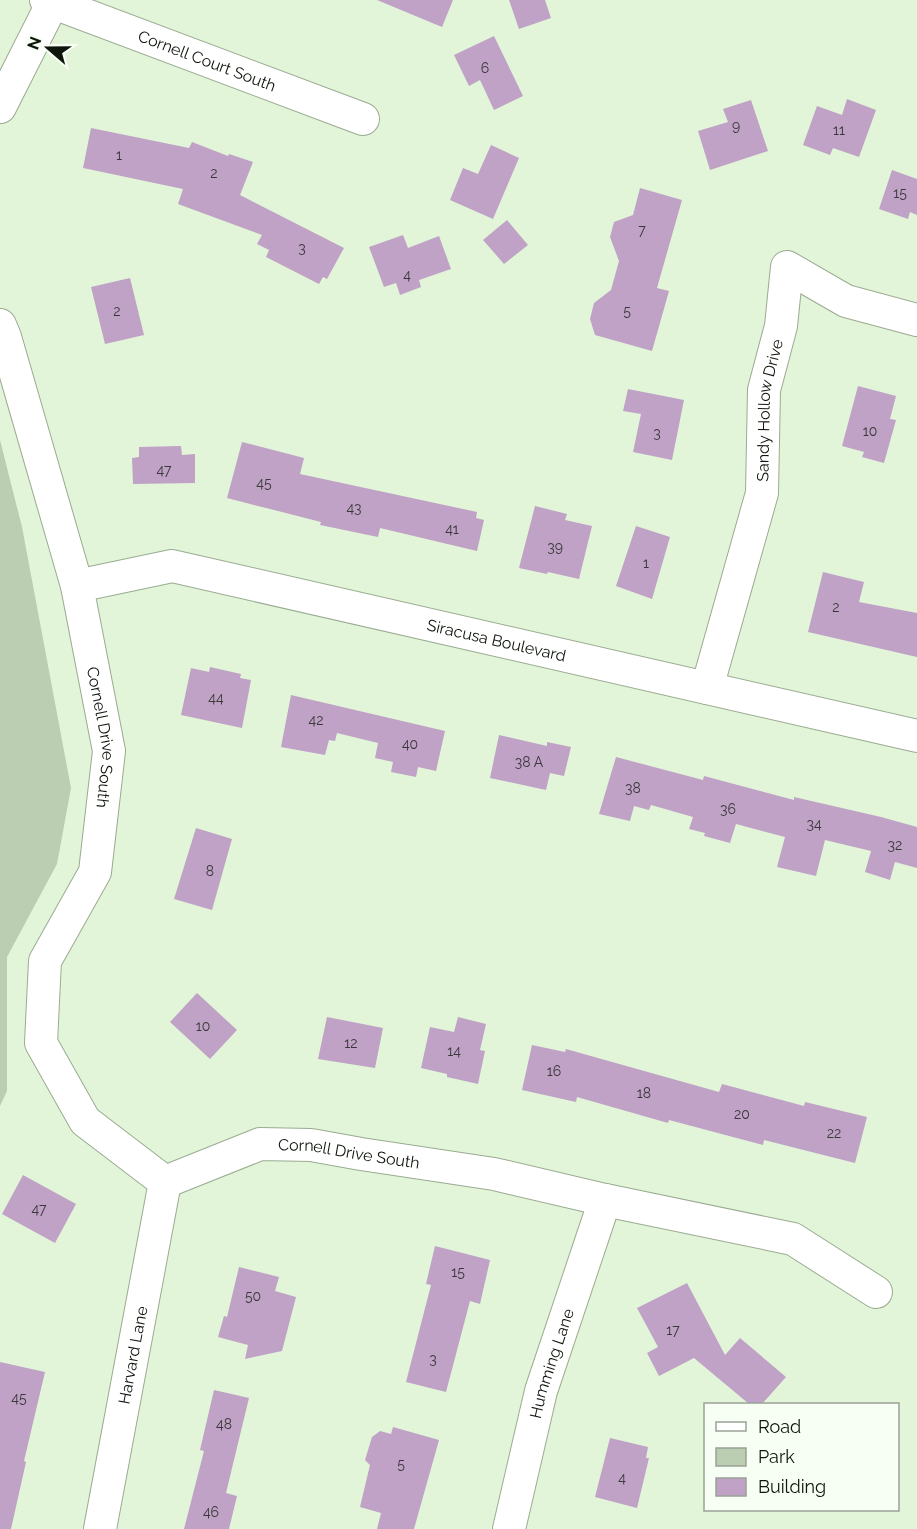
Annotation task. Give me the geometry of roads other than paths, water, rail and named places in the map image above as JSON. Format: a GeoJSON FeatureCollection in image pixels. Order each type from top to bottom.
{"type":"FeatureCollection","features":[{"type":"Feature","properties":{"kind":"street"},"geometry":{"type":"LineString","coordinates":[[0,107],[51,1]]}},
{"type":"Feature","properties":{"kind":"street","name":"Cornell Court South"},"geometry":{"type":"LineString","coordinates":[[51,1],[363,119]]}},
{"type":"Feature","properties":{"kind":"street","name":"Sandy Hollow Drive"},"geometry":{"type":"LineString","coordinates":[[707,688],[762,493],[764,390],[781,326],[787,267],[846,301],[917,320]]}},
{"type":"Feature","properties":{"kind":"street","name":"Cornell Drive South"},"geometry":{"type":"LineString","coordinates":[[0,325],[77,586],[109,751],[95,872],[45,961],[40,1043],[85,1121],[165,1182],[260,1144],[311,1145],[494,1174],[605,1200],[793,1239],[876,1292]]}},
{"type":"Feature","properties":{"kind":"street","name":"Siracusa Boulevard"},"geometry":{"type":"LineString","coordinates":[[77,586],[172,566],[917,736]]}},
{"type":"Feature","properties":{"kind":"street","name":"Harvard Lane"},"geometry":{"type":"LineString","coordinates":[[100,1529],[165,1182]]}},
{"type":"Feature","properties":{"kind":"street","name":"Humming Lane"},"geometry":{"type":"LineString","coordinates":[[509,1529],[541,1391],[605,1200]]}}]}
